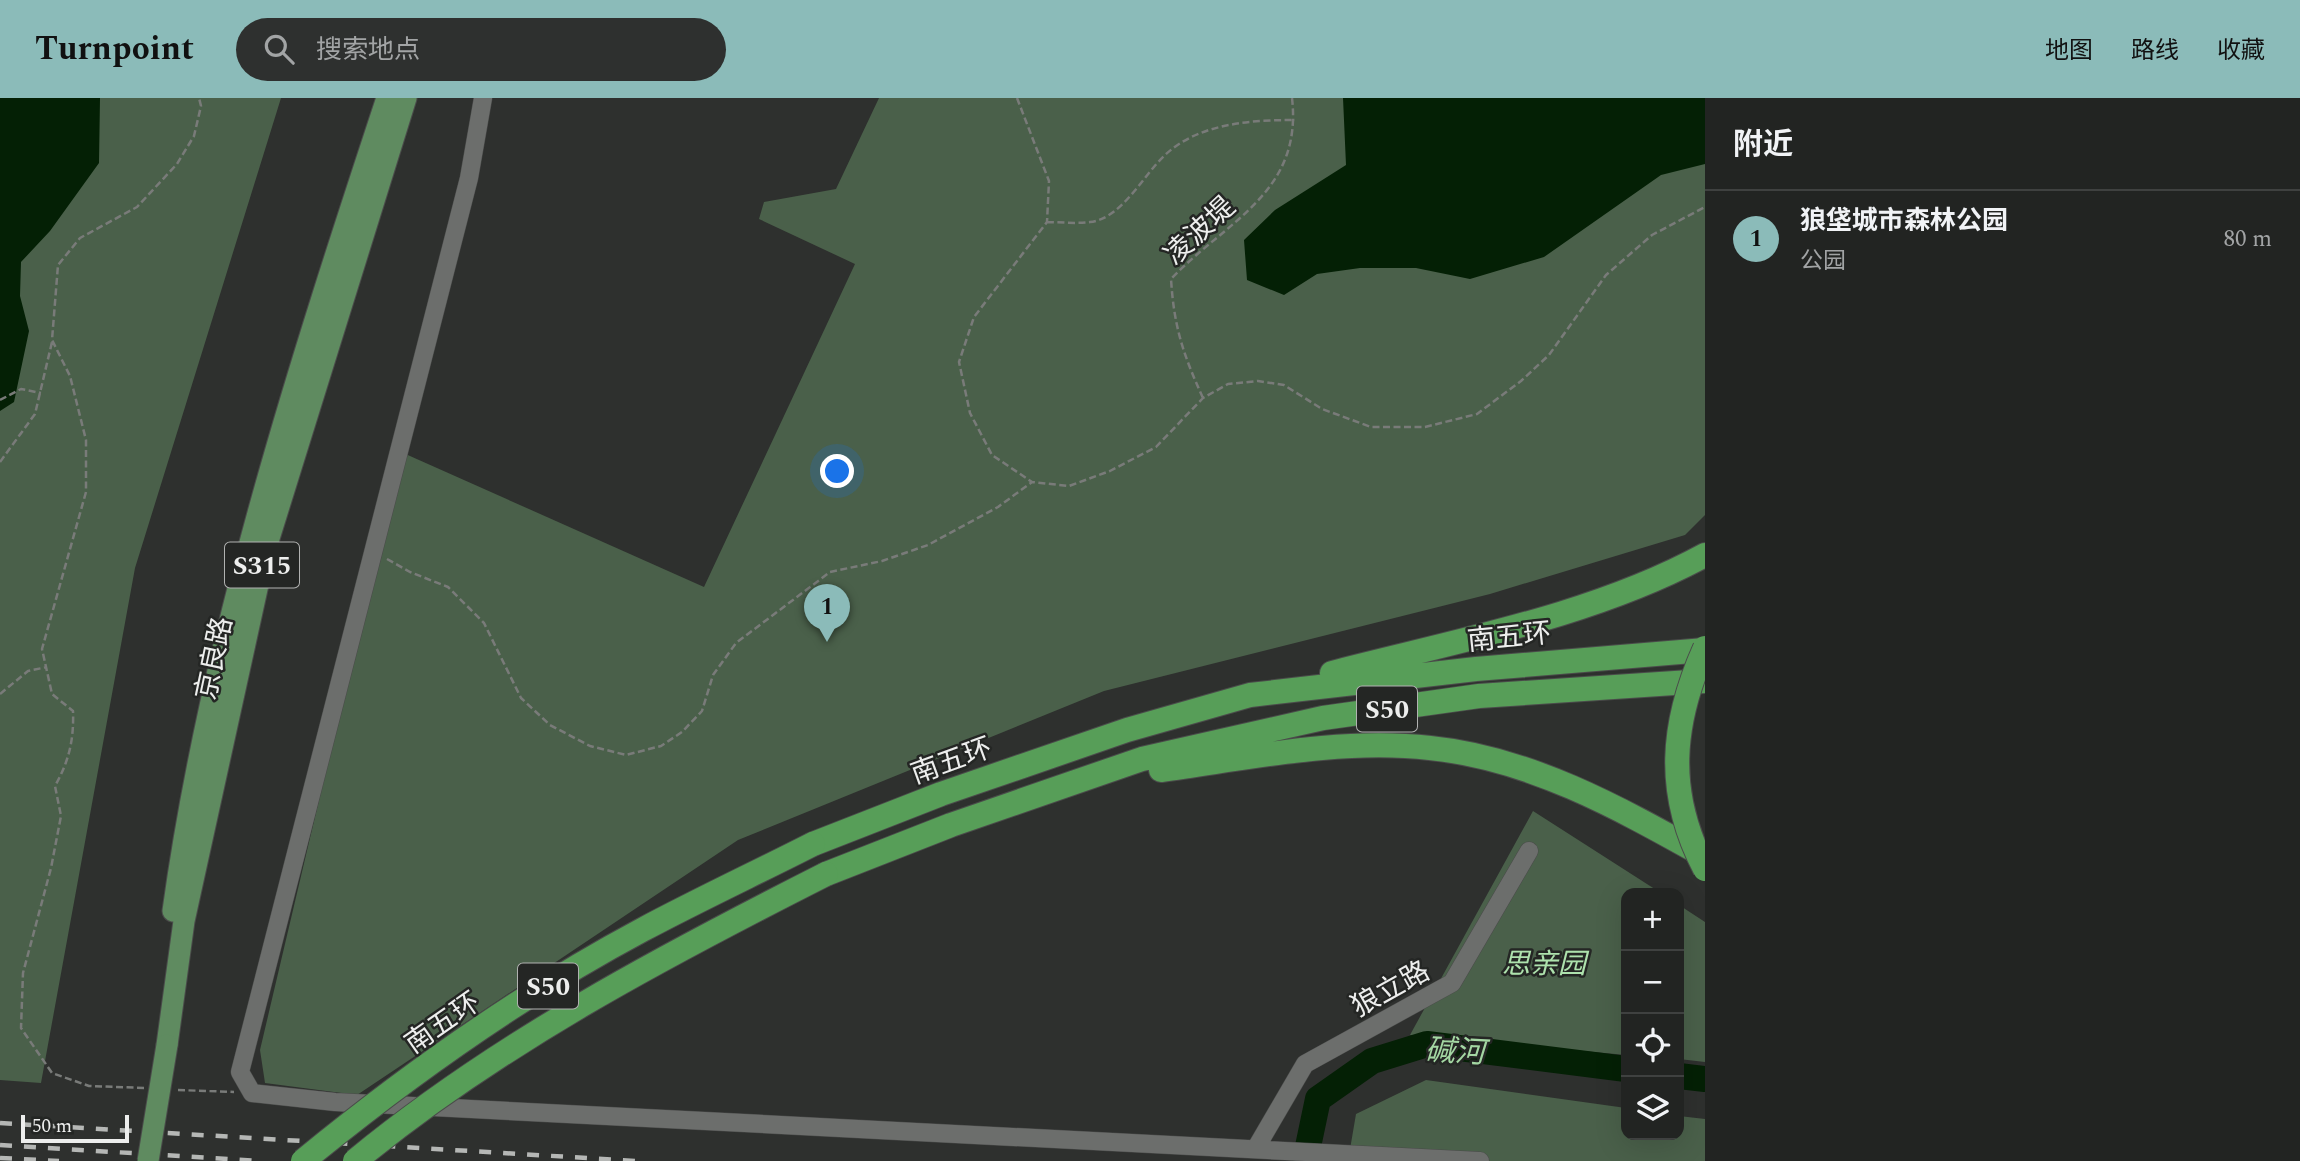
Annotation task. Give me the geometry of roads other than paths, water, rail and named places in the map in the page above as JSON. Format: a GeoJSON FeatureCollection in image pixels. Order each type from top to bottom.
{"type":"FeatureCollection","features":[{"type":"Feature","properties":{"kind":"highway"},"geometry":{"type":"LineString","coordinates":[[1250,695],[1566,611],[1664,578],[1705,555]]}},
{"type":"Feature","properties":{"kind":"highway"},"geometry":{"type":"LineString","coordinates":[[1705,649],[1680,713],[1677,752],[1683,811],[1705,869]]}},
{"type":"Feature","properties":{"kind":"highway","name":"南五环"},"geometry":{"type":"LineString","coordinates":[[303,1161],[348,1124],[528,997],[640,931],[813,844],[941,794],[1115,734],[1250,695],[1573,660],[1705,649]]}},
{"type":"Feature","properties":{"kind":"highway","name":"南五环"},"geometry":{"type":"LineString","coordinates":[[355,1161],[385,1136],[547,1026],[662,957],[826,874],[951,825],[1142,760],[1323,718],[1479,696],[1705,681]]}},
{"type":"Feature","properties":{"kind":"highway"},"geometry":{"type":"LineString","coordinates":[[1077,782],[1328,747],[1430,748],[1485,758],[1543,776],[1598,798],[1705,856]]}},
{"type":"Feature","properties":{"kind":"main road","name":"京良路"},"geometry":{"type":"LineString","coordinates":[[148,1161],[186,817],[251,541],[344,229],[387,98]]}},
{"type":"Feature","properties":{"kind":"main road","name":"京良路"},"geometry":{"type":"LineString","coordinates":[[135,1161],[161,1045],[184,920],[266,548],[406,98]]}},
{"type":"Feature","properties":{"kind":"street"},"geometry":{"type":"LineString","coordinates":[[483,98],[469,178],[240,1072],[252,1093],[335,1102],[1480,1161]]}},
{"type":"Feature","properties":{"kind":"street","name":"狼立路"},"geometry":{"type":"LineString","coordinates":[[1256,1148],[1305,1065],[1452,984],[1529,851]]}},
{"type":"Feature","properties":{"kind":"waterway","name":"碱河"},"geometry":{"type":"LineString","coordinates":[[1305,1161],[1318,1099],[1372,1061],[1427,1044],[1621,1068]]}},
{"type":"Feature","properties":{"kind":"waterway","name":"碱河"},"geometry":{"type":"LineString","coordinates":[[1684,1077],[1705,1079]]}},
{"type":"Feature","properties":{"kind":"railway"},"geometry":{"type":"LineString","coordinates":[[0,1123],[637,1161]]}},
{"type":"Feature","properties":{"kind":"railway"},"geometry":{"type":"LineString","coordinates":[[0,1145],[260,1161]]}},
{"type":"Feature","properties":{"kind":"railway"},"geometry":{"type":"LineString","coordinates":[[0,1158],[59,1161]]}},
{"type":"Feature","properties":{"kind":"place","name":"狼垡城市森林公园"},"geometry":{"type":"Point","coordinates":[827,642]}},
{"type":"Feature","properties":{"kind":"park label","name":"思亲园"},"geometry":{"type":"Point","coordinates":[1544,963]}}]}
